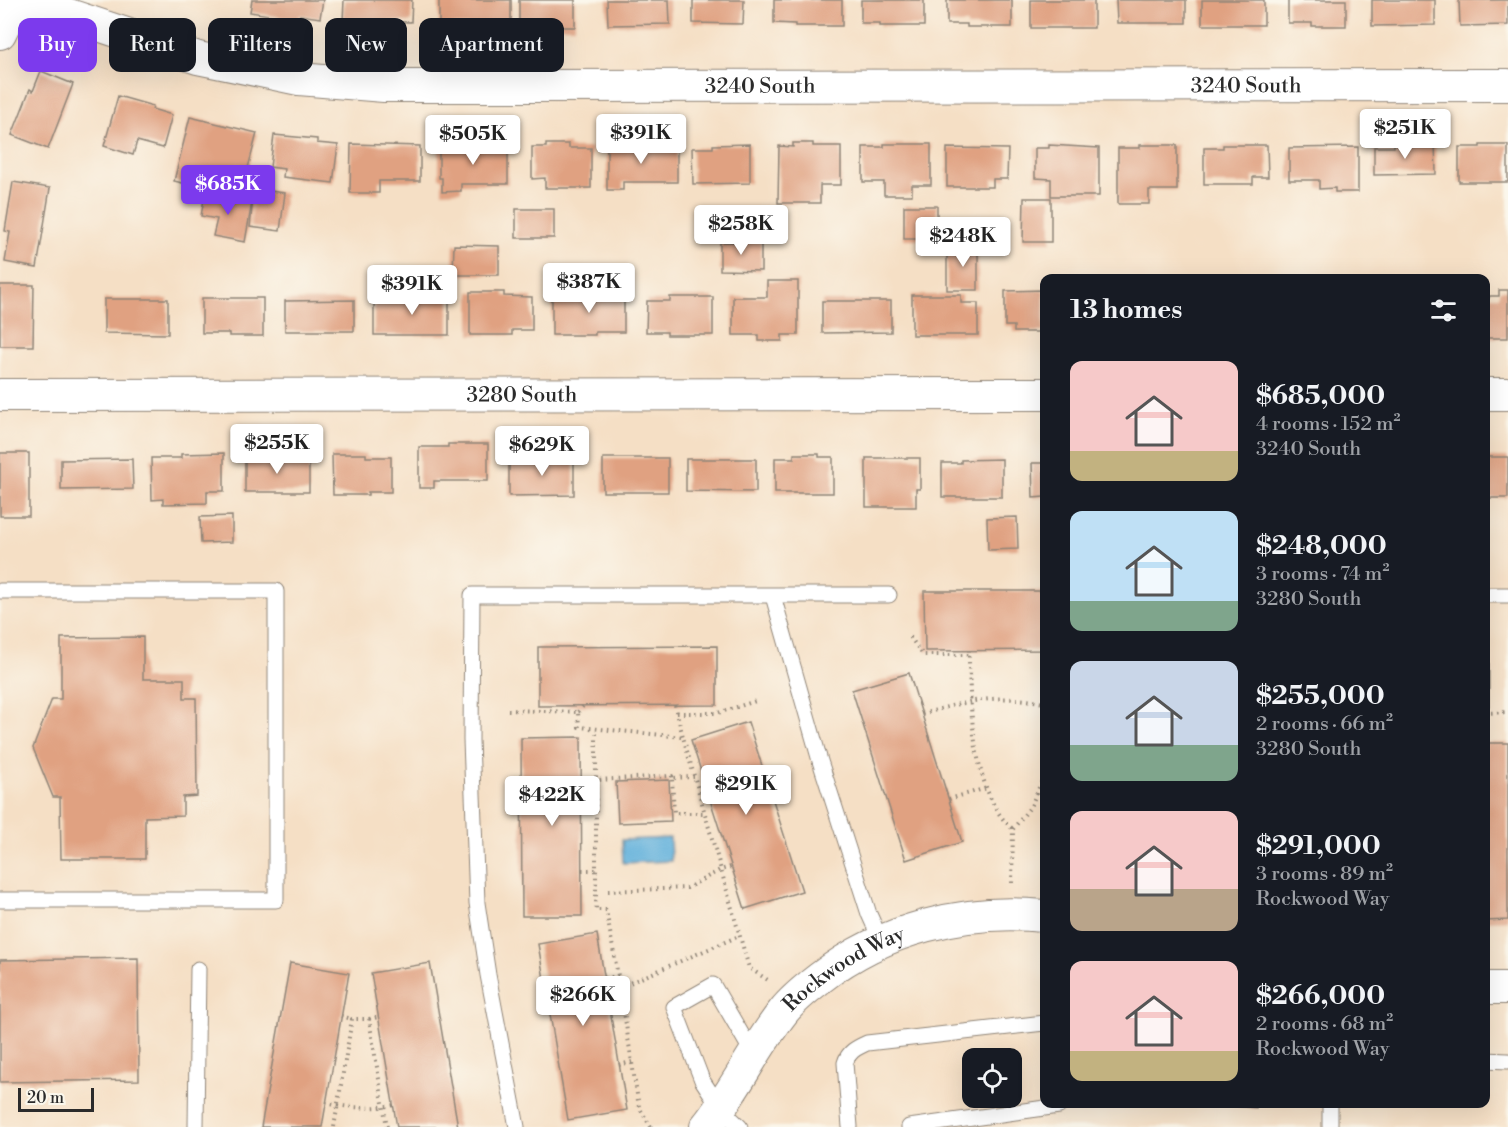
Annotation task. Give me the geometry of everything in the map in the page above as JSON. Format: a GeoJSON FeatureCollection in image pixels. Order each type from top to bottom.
{"type":"FeatureCollection","features":[{"type":"Feature","properties":{"kind":"street"},"geometry":{"type":"LineString","coordinates":[[0,33],[16,0]]}},
{"type":"Feature","properties":{"kind":"street","name":"3240 South"},"geometry":{"type":"LineString","coordinates":[[24,0],[198,58],[299,79],[384,86],[1508,85]]}},
{"type":"Feature","properties":{"kind":"street","name":"3280 South"},"geometry":{"type":"LineString","coordinates":[[0,395],[1040,394]]}},
{"type":"Feature","properties":{"kind":"street"},"geometry":{"type":"LineString","coordinates":[[1490,394],[1508,394]]}},
{"type":"Feature","properties":{"kind":"street","name":"Rockwood Way"},"geometry":{"type":"LineString","coordinates":[[722,1121],[753,1054],[784,1010],[831,969],[881,941],[915,928],[949,919],[1017,913],[1040,916]]}},
{"type":"Feature","properties":{"kind":"street"},"geometry":{"type":"LineString","coordinates":[[1490,988],[1508,988]]}},
{"type":"Feature","properties":{"kind":"lane"},"geometry":{"type":"LineString","coordinates":[[0,591],[276,591],[276,900],[0,900]]}},
{"type":"Feature","properties":{"kind":"lane"},"geometry":{"type":"LineString","coordinates":[[516,1127],[477,903],[471,740],[472,595],[889,595]]}},
{"type":"Feature","properties":{"kind":"lane"},"geometry":{"type":"LineString","coordinates":[[1490,595],[1508,595]]}},
{"type":"Feature","properties":{"kind":"lane"},"geometry":{"type":"LineString","coordinates":[[773,596],[820,761],[869,914],[881,941]]}},
{"type":"Feature","properties":{"kind":"lane"},"geometry":{"type":"LineString","coordinates":[[196,1127],[198,969]]}},
{"type":"Feature","properties":{"kind":"lane"},"geometry":{"type":"LineString","coordinates":[[722,1121],[702,1080],[674,1007],[713,985],[753,1054]]}},
{"type":"Feature","properties":{"kind":"lane"},"geometry":{"type":"LineString","coordinates":[[850,1127],[845,1063],[847,1056],[856,1048],[867,1043],[1040,1023]]}},
{"type":"Feature","properties":{"kind":"lane"},"geometry":{"type":"LineString","coordinates":[[1490,1060],[1508,1061]]}},
{"type":"Feature","properties":{"kind":"lane"},"geometry":{"type":"LineString","coordinates":[[909,1127],[1045,1108]]}},
{"type":"Feature","properties":{"kind":"lane"},"geometry":{"type":"LineString","coordinates":[[1330,1108],[1330,1127]]}},
{"type":"Feature","properties":{"kind":"path"},"geometry":{"type":"LineString","coordinates":[[910,637],[923,655],[969,653],[970,701],[977,752],[987,788],[999,814],[1013,829]]}},
{"type":"Feature","properties":{"kind":"path"},"geometry":{"type":"LineString","coordinates":[[922,714],[989,698],[1040,702]]}},
{"type":"Feature","properties":{"kind":"path"},"geometry":{"type":"LineString","coordinates":[[677,713],[718,714],[759,700]]}},
{"type":"Feature","properties":{"kind":"path"},"geometry":{"type":"LineString","coordinates":[[675,705],[749,968],[771,982]]}},
{"type":"Feature","properties":{"kind":"path"},"geometry":{"type":"LineString","coordinates":[[583,706],[578,712],[579,727],[683,737]]}},
{"type":"Feature","properties":{"kind":"path"},"geometry":{"type":"LineString","coordinates":[[508,710],[578,712]]}},
{"type":"Feature","properties":{"kind":"path"},"geometry":{"type":"LineString","coordinates":[[1490,712],[1508,712]]}},
{"type":"Feature","properties":{"kind":"path"},"geometry":{"type":"LineString","coordinates":[[596,729],[596,910],[606,910],[620,987]]}},
{"type":"Feature","properties":{"kind":"path"},"geometry":{"type":"LineString","coordinates":[[581,780],[694,777]]}},
{"type":"Feature","properties":{"kind":"path"},"geometry":{"type":"LineString","coordinates":[[672,778],[674,813],[704,813]]}},
{"type":"Feature","properties":{"kind":"path"},"geometry":{"type":"LineString","coordinates":[[949,799],[987,788]]}},
{"type":"Feature","properties":{"kind":"path"},"geometry":{"type":"LineString","coordinates":[[1012,883],[1013,829],[1040,795]]}},
{"type":"Feature","properties":{"kind":"path"},"geometry":{"type":"LineString","coordinates":[[608,891],[687,888],[720,870],[731,867]]}},
{"type":"Feature","properties":{"kind":"path"},"geometry":{"type":"LineString","coordinates":[[582,870],[596,870]]}},
{"type":"Feature","properties":{"kind":"path"},"geometry":{"type":"LineString","coordinates":[[605,978],[618,976]]}},
{"type":"Feature","properties":{"kind":"path"},"geometry":{"type":"LineString","coordinates":[[341,1016],[369,1019],[379,1017]]}},
{"type":"Feature","properties":{"kind":"path"},"geometry":{"type":"LineString","coordinates":[[334,1127],[352,1018]]}},
{"type":"Feature","properties":{"kind":"path"},"geometry":{"type":"LineString","coordinates":[[369,1019],[387,1127]]}},
{"type":"Feature","properties":{"kind":"path"},"geometry":{"type":"LineString","coordinates":[[619,1065],[632,1062]]}},
{"type":"Feature","properties":{"kind":"path"},"geometry":{"type":"LineString","coordinates":[[326,1103],[337,1106],[384,1107],[394,1105]]}},
{"type":"Feature","properties":{"kind":"water"},"geometry":{"type":"Polygon","coordinates":[[[670,838],[671,861],[623,863],[622,840],[670,838]]]}},
{"type":"Feature","properties":{"kind":"building"},"geometry":{"type":"Polygon","coordinates":[[[252,0],[323,0],[320,18],[300,15],[299,18],[287,18],[250,12],[252,0]]]}},
{"type":"Feature","properties":{"kind":"building"},"geometry":{"type":"Polygon","coordinates":[[[344,0],[412,0],[411,22],[407,22],[407,18],[343,18],[344,0]]]}},
{"type":"Feature","properties":{"kind":"building"},"geometry":{"type":"Polygon","coordinates":[[[439,0],[511,0],[511,18],[439,18],[439,0]]]}},
{"type":"Feature","properties":{"kind":"building"},"geometry":{"type":"Polygon","coordinates":[[[519,0],[575,0],[575,27],[564,27],[564,18],[519,18],[519,0]]]}},
{"type":"Feature","properties":{"kind":"building"},"geometry":{"type":"Polygon","coordinates":[[[607,0],[669,0],[670,24],[608,25],[607,0]]]}},
{"type":"Feature","properties":{"kind":"building"},"geometry":{"type":"Polygon","coordinates":[[[693,0],[744,0],[743,24],[693,23],[693,0]]]}},
{"type":"Feature","properties":{"kind":"building"},"geometry":{"type":"Polygon","coordinates":[[[774,0],[842,0],[842,26],[795,26],[795,24],[774,23],[774,0]]]}},
{"type":"Feature","properties":{"kind":"building"},"geometry":{"type":"Polygon","coordinates":[[[861,0],[924,0],[924,26],[880,26],[880,23],[861,23],[861,0]]]}},
{"type":"Feature","properties":{"kind":"building"},"geometry":{"type":"Polygon","coordinates":[[[947,0],[1012,0],[1012,27],[967,27],[967,24],[947,24],[947,0]]]}},
{"type":"Feature","properties":{"kind":"building"},"geometry":{"type":"Polygon","coordinates":[[[1031,0],[1094,0],[1094,28],[1031,28],[1031,0]]]}},
{"type":"Feature","properties":{"kind":"building"},"geometry":{"type":"Polygon","coordinates":[[[1116,0],[1186,0],[1186,23],[1117,23],[1116,0]]]}},
{"type":"Feature","properties":{"kind":"building"},"geometry":{"type":"Polygon","coordinates":[[[1202,0],[1264,0],[1264,25],[1202,25],[1202,0]]]}},
{"type":"Feature","properties":{"kind":"building"},"geometry":{"type":"Polygon","coordinates":[[[1288,0],[1346,0],[1346,26],[1288,23],[1288,0]]]}},
{"type":"Feature","properties":{"kind":"building"},"geometry":{"type":"Polygon","coordinates":[[[1372,0],[1435,0],[1435,25],[1372,26],[1372,0]]]}},
{"type":"Feature","properties":{"kind":"building"},"geometry":{"type":"Polygon","coordinates":[[[1459,0],[1508,0],[1508,25],[1460,26],[1459,0]]]}},
{"type":"Feature","properties":{"kind":"building"},"geometry":{"type":"Polygon","coordinates":[[[41,72],[73,84],[48,149],[12,135],[30,89],[33,91],[41,72]]]}},
{"type":"Feature","properties":{"kind":"building"},"geometry":{"type":"Polygon","coordinates":[[[118,96],[153,106],[152,109],[172,115],[163,148],[137,141],[133,155],[104,146],[118,96]]]}},
{"type":"Feature","properties":{"kind":"building"},"geometry":{"type":"Polygon","coordinates":[[[190,117],[257,133],[247,172],[237,170],[232,195],[174,181],[190,117]]]}},
{"type":"Feature","properties":{"kind":"building"},"geometry":{"type":"Polygon","coordinates":[[[274,135],[317,139],[317,143],[338,145],[333,183],[283,177],[284,169],[270,167],[274,135]]]}},
{"type":"Feature","properties":{"kind":"building"},"geometry":{"type":"Polygon","coordinates":[[[793,143],[841,146],[841,185],[820,185],[820,203],[778,203],[779,146],[793,147],[793,143]]]}},
{"type":"Feature","properties":{"kind":"building"},"geometry":{"type":"Polygon","coordinates":[[[351,144],[420,146],[420,181],[379,181],[379,193],[350,193],[351,144]]]}},
{"type":"Feature","properties":{"kind":"building"},"geometry":{"type":"Polygon","coordinates":[[[546,144],[569,144],[569,148],[591,148],[591,188],[545,188],[545,178],[532,179],[532,147],[546,147],[546,144]]]}},
{"type":"Feature","properties":{"kind":"building"},"geometry":{"type":"Polygon","coordinates":[[[750,144],[750,183],[693,184],[692,148],[750,144]]]}},
{"type":"Feature","properties":{"kind":"building"},"geometry":{"type":"Polygon","coordinates":[[[884,144],[931,144],[931,185],[912,185],[912,195],[884,195],[884,182],[863,182],[863,147],[884,147],[884,144]]]}},
{"type":"Feature","properties":{"kind":"building"},"geometry":{"type":"Polygon","coordinates":[[[1394,144],[1435,144],[1436,174],[1374,175],[1374,147],[1394,147],[1394,144]]]}},
{"type":"Feature","properties":{"kind":"building"},"geometry":{"type":"Polygon","coordinates":[[[638,145],[677,145],[677,182],[623,182],[623,190],[607,190],[607,148],[638,148],[638,145]]]}},
{"type":"Feature","properties":{"kind":"building"},"geometry":{"type":"Polygon","coordinates":[[[1049,145],[1099,148],[1099,196],[1051,196],[1051,179],[1035,178],[1035,148],[1049,148],[1049,145]]]}},
{"type":"Feature","properties":{"kind":"building"},"geometry":{"type":"Polygon","coordinates":[[[1140,145],[1177,145],[1177,190],[1149,190],[1149,204],[1118,204],[1118,148],[1140,148],[1140,145]]]}},
{"type":"Feature","properties":{"kind":"building"},"geometry":{"type":"Polygon","coordinates":[[[1223,145],[1267,145],[1268,177],[1253,177],[1253,184],[1204,184],[1204,148],[1223,148],[1223,145]]]}},
{"type":"Feature","properties":{"kind":"building"},"geometry":{"type":"Polygon","coordinates":[[[1480,145],[1508,145],[1508,182],[1459,182],[1459,147],[1480,147],[1480,145]]]}},
{"type":"Feature","properties":{"kind":"building"},"geometry":{"type":"Polygon","coordinates":[[[508,146],[508,184],[461,184],[461,191],[442,192],[442,178],[439,178],[439,147],[508,146]]]}},
{"type":"Feature","properties":{"kind":"building"},"geometry":{"type":"Polygon","coordinates":[[[1358,147],[1358,192],[1335,192],[1335,188],[1319,189],[1319,180],[1289,180],[1289,148],[1358,147]]]}},
{"type":"Feature","properties":{"kind":"building"},"geometry":{"type":"Polygon","coordinates":[[[947,148],[1008,149],[1007,179],[993,179],[993,187],[947,187],[947,148]]]}},
{"type":"Feature","properties":{"kind":"building"},"geometry":{"type":"Polygon","coordinates":[[[13,182],[50,188],[37,268],[5,262],[10,232],[5,231],[13,182]]]}},
{"type":"Feature","properties":{"kind":"building"},"geometry":{"type":"Polygon","coordinates":[[[254,189],[285,193],[280,231],[250,227],[254,189]]]}},
{"type":"Feature","properties":{"kind":"building"},"geometry":{"type":"Polygon","coordinates":[[[205,194],[252,202],[245,242],[213,236],[217,219],[201,216],[205,194]]]}},
{"type":"Feature","properties":{"kind":"building"},"geometry":{"type":"Polygon","coordinates":[[[1024,198],[1051,198],[1051,242],[1023,242],[1024,198]]]}},
{"type":"Feature","properties":{"kind":"building"},"geometry":{"type":"Polygon","coordinates":[[[904,206],[937,206],[937,239],[904,239],[904,206]]]}},
{"type":"Feature","properties":{"kind":"building"},"geometry":{"type":"Polygon","coordinates":[[[516,209],[554,209],[554,238],[516,238],[516,209]]]}},
{"type":"Feature","properties":{"kind":"building"},"geometry":{"type":"Polygon","coordinates":[[[720,242],[761,242],[761,271],[720,270],[720,242]]]}},
{"type":"Feature","properties":{"kind":"building"},"geometry":{"type":"Polygon","coordinates":[[[454,245],[499,246],[499,275],[453,275],[454,245]]]}},
{"type":"Feature","properties":{"kind":"building"},"geometry":{"type":"Polygon","coordinates":[[[947,246],[978,246],[978,290],[947,290],[947,246]]]}},
{"type":"Feature","properties":{"kind":"building"},"geometry":{"type":"Polygon","coordinates":[[[767,281],[798,281],[798,335],[782,335],[782,341],[759,341],[759,335],[733,335],[733,297],[767,297],[767,281]]]}},
{"type":"Feature","properties":{"kind":"building"},"geometry":{"type":"Polygon","coordinates":[[[0,285],[34,285],[33,346],[0,346],[0,285]]]}},
{"type":"Feature","properties":{"kind":"building"},"geometry":{"type":"Polygon","coordinates":[[[607,290],[624,290],[624,332],[552,335],[552,297],[607,297],[607,290]]]}},
{"type":"Feature","properties":{"kind":"building"},"geometry":{"type":"Polygon","coordinates":[[[1040,290],[1040,332],[1014,332],[1014,326],[1005,326],[1005,291],[1040,290]]]}},
{"type":"Feature","properties":{"kind":"building"},"geometry":{"type":"Polygon","coordinates":[[[1499,290],[1508,290],[1508,338],[1490,338],[1490,296],[1499,296],[1499,290]]]}},
{"type":"Feature","properties":{"kind":"building"},"geometry":{"type":"Polygon","coordinates":[[[470,292],[504,292],[504,296],[532,297],[532,330],[512,330],[512,335],[470,335],[470,292]]]}},
{"type":"Feature","properties":{"kind":"building"},"geometry":{"type":"Polygon","coordinates":[[[912,295],[961,295],[961,303],[978,303],[978,335],[912,335],[912,295]]]}},
{"type":"Feature","properties":{"kind":"building"},"geometry":{"type":"Polygon","coordinates":[[[670,297],[713,297],[713,335],[667,335],[667,332],[646,332],[647,301],[670,301],[670,297]]]}},
{"type":"Feature","properties":{"kind":"building"},"geometry":{"type":"Polygon","coordinates":[[[202,298],[263,298],[263,336],[202,333],[202,298]]]}},
{"type":"Feature","properties":{"kind":"building"},"geometry":{"type":"Polygon","coordinates":[[[374,298],[449,298],[449,335],[374,335],[374,298]]]}},
{"type":"Feature","properties":{"kind":"building"},"geometry":{"type":"Polygon","coordinates":[[[104,299],[168,299],[168,334],[104,333],[104,299]]]}},
{"type":"Feature","properties":{"kind":"building"},"geometry":{"type":"Polygon","coordinates":[[[354,300],[354,331],[285,331],[285,301],[354,300]]]}},
{"type":"Feature","properties":{"kind":"building"},"geometry":{"type":"Polygon","coordinates":[[[822,301],[891,301],[891,332],[822,333],[822,301]]]}},
{"type":"Feature","properties":{"kind":"building"},"geometry":{"type":"Polygon","coordinates":[[[448,444],[488,444],[488,481],[434,481],[434,488],[419,488],[419,447],[448,447],[448,444]]]}},
{"type":"Feature","properties":{"kind":"building"},"geometry":{"type":"Polygon","coordinates":[[[0,453],[29,453],[29,516],[0,516],[0,453]]]}},
{"type":"Feature","properties":{"kind":"building"},"geometry":{"type":"Polygon","coordinates":[[[224,453],[224,491],[207,491],[207,503],[163,504],[163,499],[152,500],[151,458],[181,458],[181,454],[224,453]]]}},
{"type":"Feature","properties":{"kind":"building"},"geometry":{"type":"Polygon","coordinates":[[[332,454],[391,457],[391,492],[368,492],[368,495],[333,495],[332,454]]]}},
{"type":"Feature","properties":{"kind":"building"},"geometry":{"type":"Polygon","coordinates":[[[794,454],[819,454],[819,457],[833,457],[833,493],[775,493],[775,458],[794,458],[794,454]]]}},
{"type":"Feature","properties":{"kind":"building"},"geometry":{"type":"Polygon","coordinates":[[[1490,457],[1508,457],[1508,498],[1490,498],[1490,457]]]}},
{"type":"Feature","properties":{"kind":"building"},"geometry":{"type":"Polygon","coordinates":[[[245,458],[309,458],[309,492],[245,492],[245,458]]]}},
{"type":"Feature","properties":{"kind":"building"},"geometry":{"type":"Polygon","coordinates":[[[574,458],[574,495],[509,496],[509,461],[574,458]]]}},
{"type":"Feature","properties":{"kind":"building"},"geometry":{"type":"Polygon","coordinates":[[[603,458],[668,458],[668,492],[603,492],[603,458]]]}},
{"type":"Feature","properties":{"kind":"building"},"geometry":{"type":"Polygon","coordinates":[[[866,458],[920,458],[920,489],[916,489],[916,507],[866,507],[866,458]]]}},
{"type":"Feature","properties":{"kind":"building"},"geometry":{"type":"Polygon","coordinates":[[[132,459],[133,489],[61,490],[61,460],[132,459]]]}},
{"type":"Feature","properties":{"kind":"building"},"geometry":{"type":"Polygon","coordinates":[[[686,459],[756,459],[756,492],[686,491],[686,459]]]}},
{"type":"Feature","properties":{"kind":"building"},"geometry":{"type":"Polygon","coordinates":[[[1002,459],[1002,497],[942,497],[942,463],[1002,459]]]}},
{"type":"Feature","properties":{"kind":"building"},"geometry":{"type":"Polygon","coordinates":[[[1032,463],[1040,463],[1040,497],[1033,498],[1032,463]]]}},
{"type":"Feature","properties":{"kind":"building"},"geometry":{"type":"Polygon","coordinates":[[[232,516],[232,542],[201,543],[200,517],[232,516]]]}},
{"type":"Feature","properties":{"kind":"building"},"geometry":{"type":"Polygon","coordinates":[[[1017,517],[1018,549],[988,550],[987,518],[1017,517]]]}},
{"type":"Feature","properties":{"kind":"building"},"geometry":{"type":"Polygon","coordinates":[[[924,591],[1040,591],[1040,650],[925,651],[924,591]]]}},
{"type":"Feature","properties":{"kind":"building"},"geometry":{"type":"Polygon","coordinates":[[[143,637],[143,679],[184,679],[184,698],[196,698],[197,796],[183,797],[183,816],[145,817],[145,859],[61,859],[60,797],[53,797],[33,748],[52,699],[61,699],[61,638],[143,637]]]}},
{"type":"Feature","properties":{"kind":"building"},"geometry":{"type":"Polygon","coordinates":[[[717,646],[717,705],[538,706],[538,647],[717,646]]]}},
{"type":"Feature","properties":{"kind":"building"},"geometry":{"type":"Polygon","coordinates":[[[909,673],[962,842],[906,860],[852,690],[909,673]]]}},
{"type":"Feature","properties":{"kind":"building"},"geometry":{"type":"Polygon","coordinates":[[[748,722],[802,891],[745,909],[691,740],[748,722]]]}},
{"type":"Feature","properties":{"kind":"building"},"geometry":{"type":"Polygon","coordinates":[[[581,737],[582,916],[522,916],[521,738],[581,737]]]}},
{"type":"Feature","properties":{"kind":"building"},"geometry":{"type":"Polygon","coordinates":[[[1490,743],[1508,743],[1508,920],[1490,921],[1490,743]]]}},
{"type":"Feature","properties":{"kind":"building"},"geometry":{"type":"Polygon","coordinates":[[[669,780],[671,821],[618,823],[616,782],[669,780]]]}},
{"type":"Feature","properties":{"kind":"building"},"geometry":{"type":"Polygon","coordinates":[[[597,934],[627,1110],[568,1120],[538,944],[597,934]]]}},
{"type":"Feature","properties":{"kind":"building"},"geometry":{"type":"Polygon","coordinates":[[[138,958],[139,1080],[0,1082],[0,960],[138,958]]]}},
{"type":"Feature","properties":{"kind":"building"},"geometry":{"type":"Polygon","coordinates":[[[290,963],[349,973],[322,1127],[261,1127],[290,963]]]}},
{"type":"Feature","properties":{"kind":"building"},"geometry":{"type":"Polygon","coordinates":[[[430,963],[458,1127],[397,1127],[371,973],[430,963]]]}}]}
